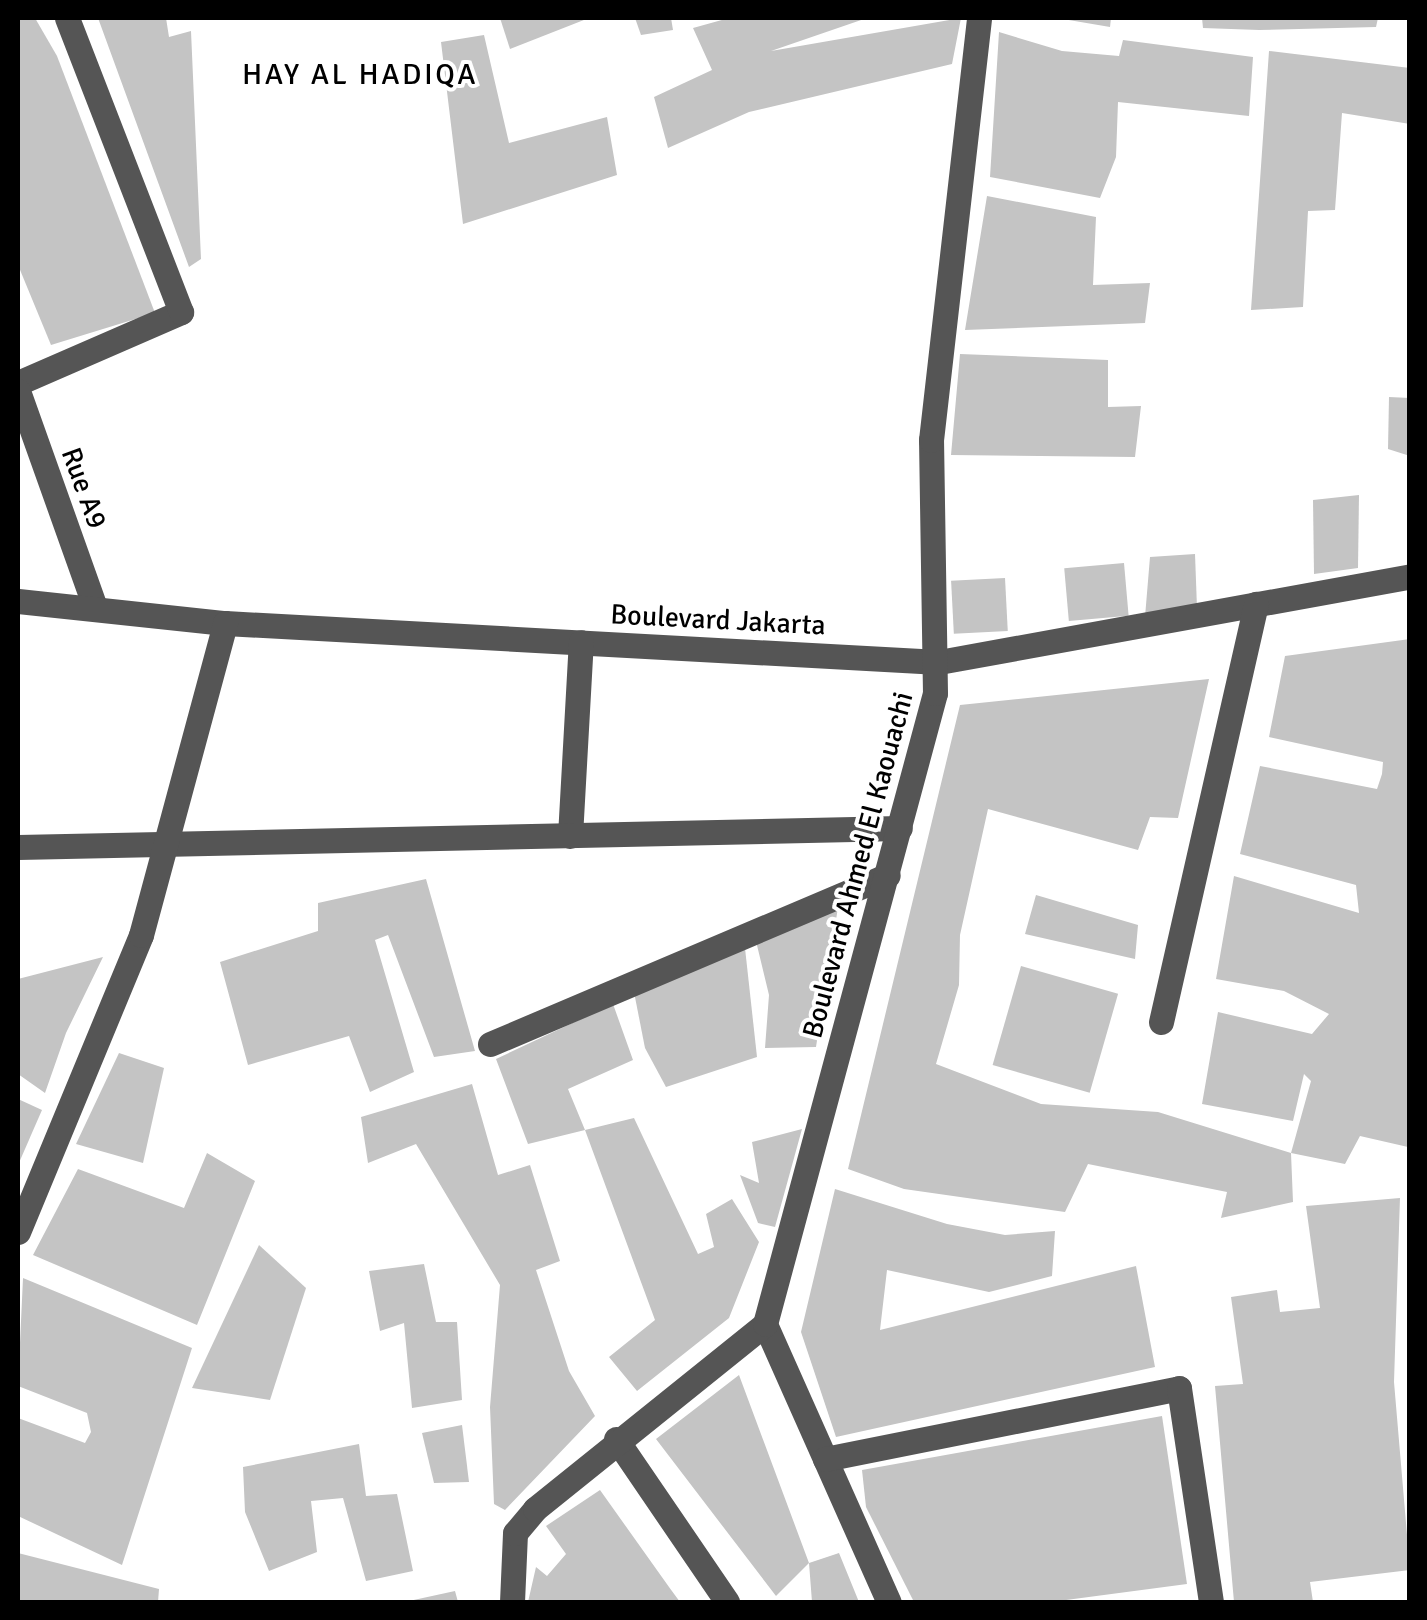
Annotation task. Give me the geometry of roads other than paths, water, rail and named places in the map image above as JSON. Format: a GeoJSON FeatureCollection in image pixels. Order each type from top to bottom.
{"type":"FeatureCollection","features":[{"type":"Feature","properties":{"kind":"street"},"geometry":{"type":"LineString","coordinates":[[18,383],[181,312],[183,297],[67,18]]}},
{"type":"Feature","properties":{"kind":"street","name":"Boulevard Ahmed El Kaouachi"},"geometry":{"type":"LineString","coordinates":[[765,1324],[888,875],[939,662],[931,440],[979,18]]}},
{"type":"Feature","properties":{"kind":"street","name":"Rue A9"},"geometry":{"type":"LineString","coordinates":[[18,392],[94,605]]}},
{"type":"Feature","properties":{"kind":"street","name":"Boulevard Jakarta"},"geometry":{"type":"LineString","coordinates":[[18,601],[94,605],[225,623],[939,662],[1410,576]]}},
{"type":"Feature","properties":{"kind":"street"},"geometry":{"type":"LineString","coordinates":[[1161,1022],[1256,604]]}},
{"type":"Feature","properties":{"kind":"street"},"geometry":{"type":"LineString","coordinates":[[18,1232],[140,935],[225,623]]}},
{"type":"Feature","properties":{"kind":"street"},"geometry":{"type":"LineString","coordinates":[[570,836],[581,642]]}},
{"type":"Feature","properties":{"kind":"street"},"geometry":{"type":"LineString","coordinates":[[18,847],[900,828]]}},
{"type":"Feature","properties":{"kind":"street"},"geometry":{"type":"LineString","coordinates":[[490,1044],[888,875]]}},
{"type":"Feature","properties":{"kind":"street"},"geometry":{"type":"LineString","coordinates":[[512,1602],[516,1533],[616,1439],[765,1324],[889,1602]]}},
{"type":"Feature","properties":{"kind":"street"},"geometry":{"type":"LineString","coordinates":[[824,1459],[1179,1388],[1211,1602]]}},
{"type":"Feature","properties":{"kind":"street"},"geometry":{"type":"LineString","coordinates":[[616,1439],[728,1602]]}},
{"type":"Feature","properties":{"kind":"district","name":"HAY AL HADIQA"},"geometry":{"type":"Point","coordinates":[360,75]}}]}
